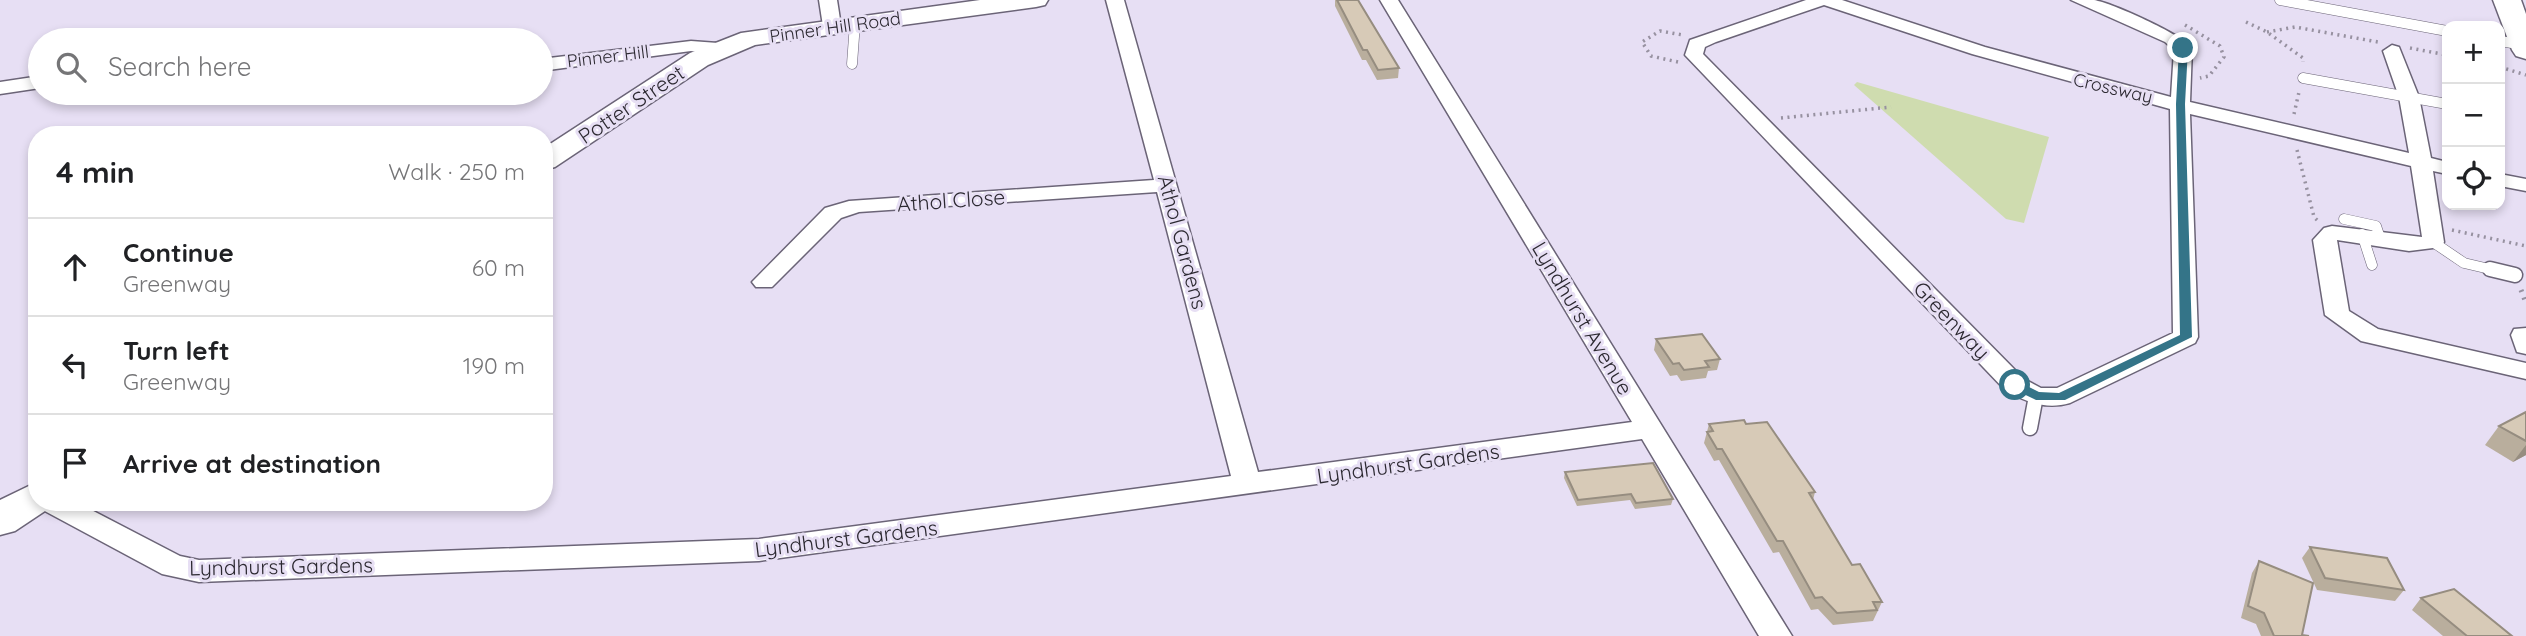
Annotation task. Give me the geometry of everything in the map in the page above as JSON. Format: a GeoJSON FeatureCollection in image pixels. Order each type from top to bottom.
{"type":"FeatureCollection","features":[{"type":"Feature","properties":{"kind":"main road"},"geometry":{"type":"LineString","coordinates":[[2507,0],[2517,45]]}},
{"type":"Feature","properties":{"kind":"street"},"geometry":{"type":"LineString","coordinates":[[828,0],[844,25]]}},
{"type":"Feature","properties":{"kind":"street","name":"Pinner Hill Road"},"geometry":{"type":"LineString","coordinates":[[718,49],[750,38],[973,4],[1036,0]]}},
{"type":"Feature","properties":{"kind":"street","name":"Athol Gardens"},"geometry":{"type":"LineString","coordinates":[[1115,0],[1168,185],[1248,485]]}},
{"type":"Feature","properties":{"kind":"street","name":"Lyndhurst Avenue"},"geometry":{"type":"LineString","coordinates":[[1389,0],[1776,636]]}},
{"type":"Feature","properties":{"kind":"street","name":"Crossway"},"geometry":{"type":"LineString","coordinates":[[1824,0],[1984,54],[2083,82],[2442,167]]}},
{"type":"Feature","properties":{"kind":"street","name":"Greenway"},"geometry":{"type":"LineString","coordinates":[[1824,0],[1696,44],[1694,55],[2015,385],[2036,396]]}},
{"type":"Feature","properties":{"kind":"street"},"geometry":{"type":"LineString","coordinates":[[2036,396],[2061,397],[2186,337],[2180,104],[2183,48],[2171,38],[2080,0]]}},
{"type":"Feature","properties":{"kind":"street","name":"Pinner Hill"},"geometry":{"type":"LineString","coordinates":[[553,63],[691,46],[718,49]]}},
{"type":"Feature","properties":{"kind":"street"},"geometry":{"type":"LineString","coordinates":[[2392,47],[2409,97],[2433,234],[2417,246],[2354,231],[2324,240],[2337,315],[2370,335],[2526,371]]}},
{"type":"Feature","properties":{"kind":"street","name":"Potter Street"},"geometry":{"type":"LineString","coordinates":[[553,155],[718,49]]}},
{"type":"Feature","properties":{"kind":"street"},"geometry":{"type":"LineString","coordinates":[[0,88],[28,84]]}},
{"type":"Feature","properties":{"kind":"street"},"geometry":{"type":"LineString","coordinates":[[2505,181],[2526,186]]}},
{"type":"Feature","properties":{"kind":"street","name":"Athol Close"},"geometry":{"type":"LineString","coordinates":[[764,282],[833,213],[857,206],[1168,185]]}},
{"type":"Feature","properties":{"kind":"street","name":"Lyndhurst Gardens"},"geometry":{"type":"LineString","coordinates":[[68,511],[173,566],[199,571],[758,550],[1651,429]]}},
{"type":"Feature","properties":{"kind":"street"},"geometry":{"type":"LineString","coordinates":[[0,520],[28,503]]}},
{"type":"Feature","properties":{"kind":"lane"},"geometry":{"type":"LineString","coordinates":[[2280,0],[2442,30]]}},
{"type":"Feature","properties":{"kind":"lane"},"geometry":{"type":"LineString","coordinates":[[844,25],[852,64]]}},
{"type":"Feature","properties":{"kind":"lane"},"geometry":{"type":"LineString","coordinates":[[2303,78],[2442,103]]}},
{"type":"Feature","properties":{"kind":"lane"},"geometry":{"type":"LineString","coordinates":[[2354,231],[2372,265]]}},
{"type":"Feature","properties":{"kind":"lane"},"geometry":{"type":"LineString","coordinates":[[2433,234],[2464,263],[2515,275]]}},
{"type":"Feature","properties":{"kind":"lane"},"geometry":{"type":"LineString","coordinates":[[2030,428],[2036,396]]}},
{"type":"Feature","properties":{"kind":"path"},"geometry":{"type":"LineString","coordinates":[[2267,32],[2294,26],[2392,47],[2442,54]]}},
{"type":"Feature","properties":{"kind":"path"},"geometry":{"type":"LineString","coordinates":[[2505,69],[2526,75]]}},
{"type":"Feature","properties":{"kind":"path"},"geometry":{"type":"LineString","coordinates":[[1758,120],[1891,107]]}},
{"type":"Feature","properties":{"kind":"path"},"geometry":{"type":"LineString","coordinates":[[2292,131],[2314,217],[2354,231]]}},
{"type":"Feature","properties":{"kind":"path"},"geometry":{"type":"LineString","coordinates":[[2433,234],[2526,246]]}},
{"type":"Feature","properties":{"kind":"green space"},"geometry":{"type":"Polygon","coordinates":[[[1857,82],[2049,137],[2024,223],[2006,219],[1854,85],[1857,82]]]}},
{"type":"Feature","properties":{"kind":"building"},"geometry":{"type":"Polygon","coordinates":[[[1337,0],[1358,0],[1399,68],[1378,70],[1367,50],[1363,50],[1337,0]]]}},
{"type":"Feature","properties":{"kind":"building"},"geometry":{"type":"Polygon","coordinates":[[[1702,334],[1720,359],[1705,361],[1709,367],[1684,370],[1679,363],[1673,364],[1656,339],[1702,334]]]}},
{"type":"Feature","properties":{"kind":"building"},"geometry":{"type":"Polygon","coordinates":[[[2526,412],[2526,441],[2499,426],[2526,412]]]}},
{"type":"Feature","properties":{"kind":"building"},"geometry":{"type":"Polygon","coordinates":[[[1744,420],[1746,424],[1767,422],[1815,492],[1809,493],[1852,565],[1860,564],[1882,602],[1873,602],[1877,610],[1837,613],[1822,597],[1815,598],[1783,541],[1777,541],[1722,449],[1717,449],[1707,432],[1713,431],[1709,424],[1744,420]]]}},
{"type":"Feature","properties":{"kind":"building"},"geometry":{"type":"Polygon","coordinates":[[[1653,463],[1673,499],[1636,503],[1631,494],[1578,500],[1565,472],[1653,463]]]}},
{"type":"Feature","properties":{"kind":"building"},"geometry":{"type":"Polygon","coordinates":[[[2310,547],[2387,558],[2404,590],[2325,578],[2310,547]]]}},
{"type":"Feature","properties":{"kind":"building"},"geometry":{"type":"Polygon","coordinates":[[[2259,561],[2313,583],[2302,635],[2309,636],[2274,636],[2264,613],[2248,606],[2259,561]]]}},
{"type":"Feature","properties":{"kind":"building"},"geometry":{"type":"Polygon","coordinates":[[[2454,589],[2512,636],[2467,636],[2421,598],[2454,589]]]}},
{"type":"Feature","properties":{"kind":"route"},"geometry":{"type":"LineString","coordinates":[[2015,385],[2036,396],[2061,397],[2186,337],[2180,104],[2183,48]]}}]}
